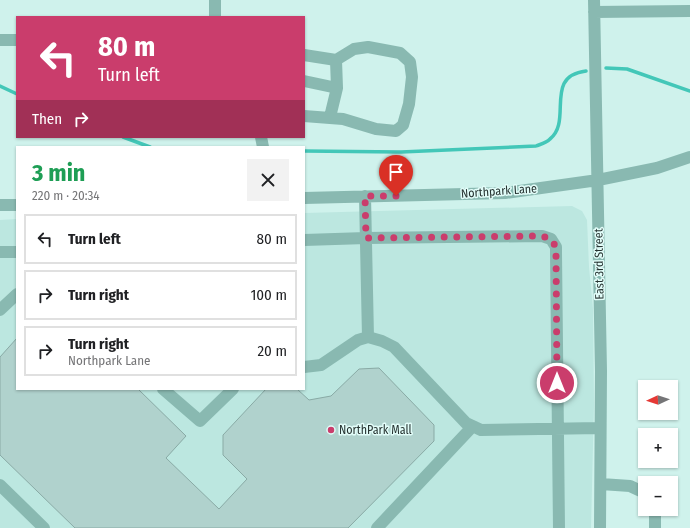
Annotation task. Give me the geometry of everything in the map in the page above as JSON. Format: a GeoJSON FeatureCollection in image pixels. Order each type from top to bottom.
{"type":"FeatureCollection","features":[{"type":"Feature","properties":{"kind":"street"},"geometry":{"type":"LineString","coordinates":[[215,0],[215,16]]}},
{"type":"Feature","properties":{"kind":"street"},"geometry":{"type":"LineString","coordinates":[[594,6],[690,11]]}},
{"type":"Feature","properties":{"kind":"street","name":"East 3rd Street"},"geometry":{"type":"LineString","coordinates":[[594,6],[598,180],[601,484],[600,528]]}},
{"type":"Feature","properties":{"kind":"street"},"geometry":{"type":"LineString","coordinates":[[0,40],[16,40]]}},
{"type":"Feature","properties":{"kind":"street"},"geometry":{"type":"LineString","coordinates":[[305,55],[336,60],[354,49],[368,47],[400,53],[410,62],[412,77],[409,104],[403,125],[396,131],[376,129],[330,117],[305,116]]}},
{"type":"Feature","properties":{"kind":"street"},"geometry":{"type":"LineString","coordinates":[[330,117],[336,88],[336,60]]}},
{"type":"Feature","properties":{"kind":"street"},"geometry":{"type":"LineString","coordinates":[[305,81],[336,88]]}},
{"type":"Feature","properties":{"kind":"street","name":"Northpark Lane"},"geometry":{"type":"LineString","coordinates":[[305,198],[505,193],[598,180],[658,168],[690,157]]}},
{"type":"Feature","properties":{"kind":"street"},"geometry":{"type":"LineString","coordinates":[[365,196],[368,337]]}},
{"type":"Feature","properties":{"kind":"street"},"geometry":{"type":"LineString","coordinates":[[0,205],[16,205]]}},
{"type":"Feature","properties":{"kind":"street"},"geometry":{"type":"LineString","coordinates":[[305,240],[542,236],[551,239],[556,247],[559,528]]}},
{"type":"Feature","properties":{"kind":"street"},"geometry":{"type":"LineString","coordinates":[[0,252],[16,252]]}},
{"type":"Feature","properties":{"kind":"street"},"geometry":{"type":"LineString","coordinates":[[0,310],[16,295]]}},
{"type":"Feature","properties":{"kind":"street"},"geometry":{"type":"LineString","coordinates":[[305,367],[321,365],[358,340],[368,337],[382,341],[394,347],[472,427],[481,430],[557,430],[600,428]]}},
{"type":"Feature","properties":{"kind":"street"},"geometry":{"type":"LineString","coordinates":[[164,390],[200,421],[232,390]]}},
{"type":"Feature","properties":{"kind":"street"},"geometry":{"type":"LineString","coordinates":[[377,528],[472,427]]}},
{"type":"Feature","properties":{"kind":"street"},"geometry":{"type":"LineString","coordinates":[[601,484],[630,486],[638,490]]}},
{"type":"Feature","properties":{"kind":"street"},"geometry":{"type":"LineString","coordinates":[[0,485],[44,528]]}},
{"type":"Feature","properties":{"kind":"street"},"geometry":{"type":"LineString","coordinates":[[655,516],[655,528]]}},
{"type":"Feature","properties":{"kind":"shaded area"},"geometry":{"type":"Polygon","coordinates":[[[572,206],[582,211],[587,220],[593,309],[594,405],[591,528],[0,528],[0,220],[16,219],[16,390],[305,390],[305,213],[572,206]]]}},
{"type":"Feature","properties":{"kind":"building","name":"NorthPark Mall"},"geometry":{"type":"Polygon","coordinates":[[[16,339],[16,390],[139,390],[186,436],[166,458],[219,509],[247,479],[223,455],[223,435],[265,390],[298,390],[309,400],[331,396],[359,369],[379,368],[434,425],[434,441],[348,528],[75,528],[0,455],[0,357],[16,339]]]}},
{"type":"Feature","properties":{"kind":"waterway"},"geometry":{"type":"LineString","coordinates":[[606,68],[627,69],[690,91]]}},
{"type":"Feature","properties":{"kind":"waterway"},"geometry":{"type":"LineString","coordinates":[[305,151],[401,152],[536,146],[548,140],[556,131],[559,121],[560,100],[565,81],[573,75],[586,71]]}},
{"type":"Feature","properties":{"kind":"waterway"},"geometry":{"type":"LineString","coordinates":[[0,86],[16,94]]}},
{"type":"Feature","properties":{"kind":"waterway"},"geometry":{"type":"LineString","coordinates":[[126,138],[147,146]]}},
{"type":"Feature","properties":{"kind":"place","name":"NorthPark Mall"},"geometry":{"type":"Point","coordinates":[331,430]}},
{"type":"Feature","properties":{"kind":"route"},"geometry":{"type":"LineString","coordinates":[[396,196],[365,196],[366,238],[542,236],[551,239],[556,247],[557,383]]}}]}
